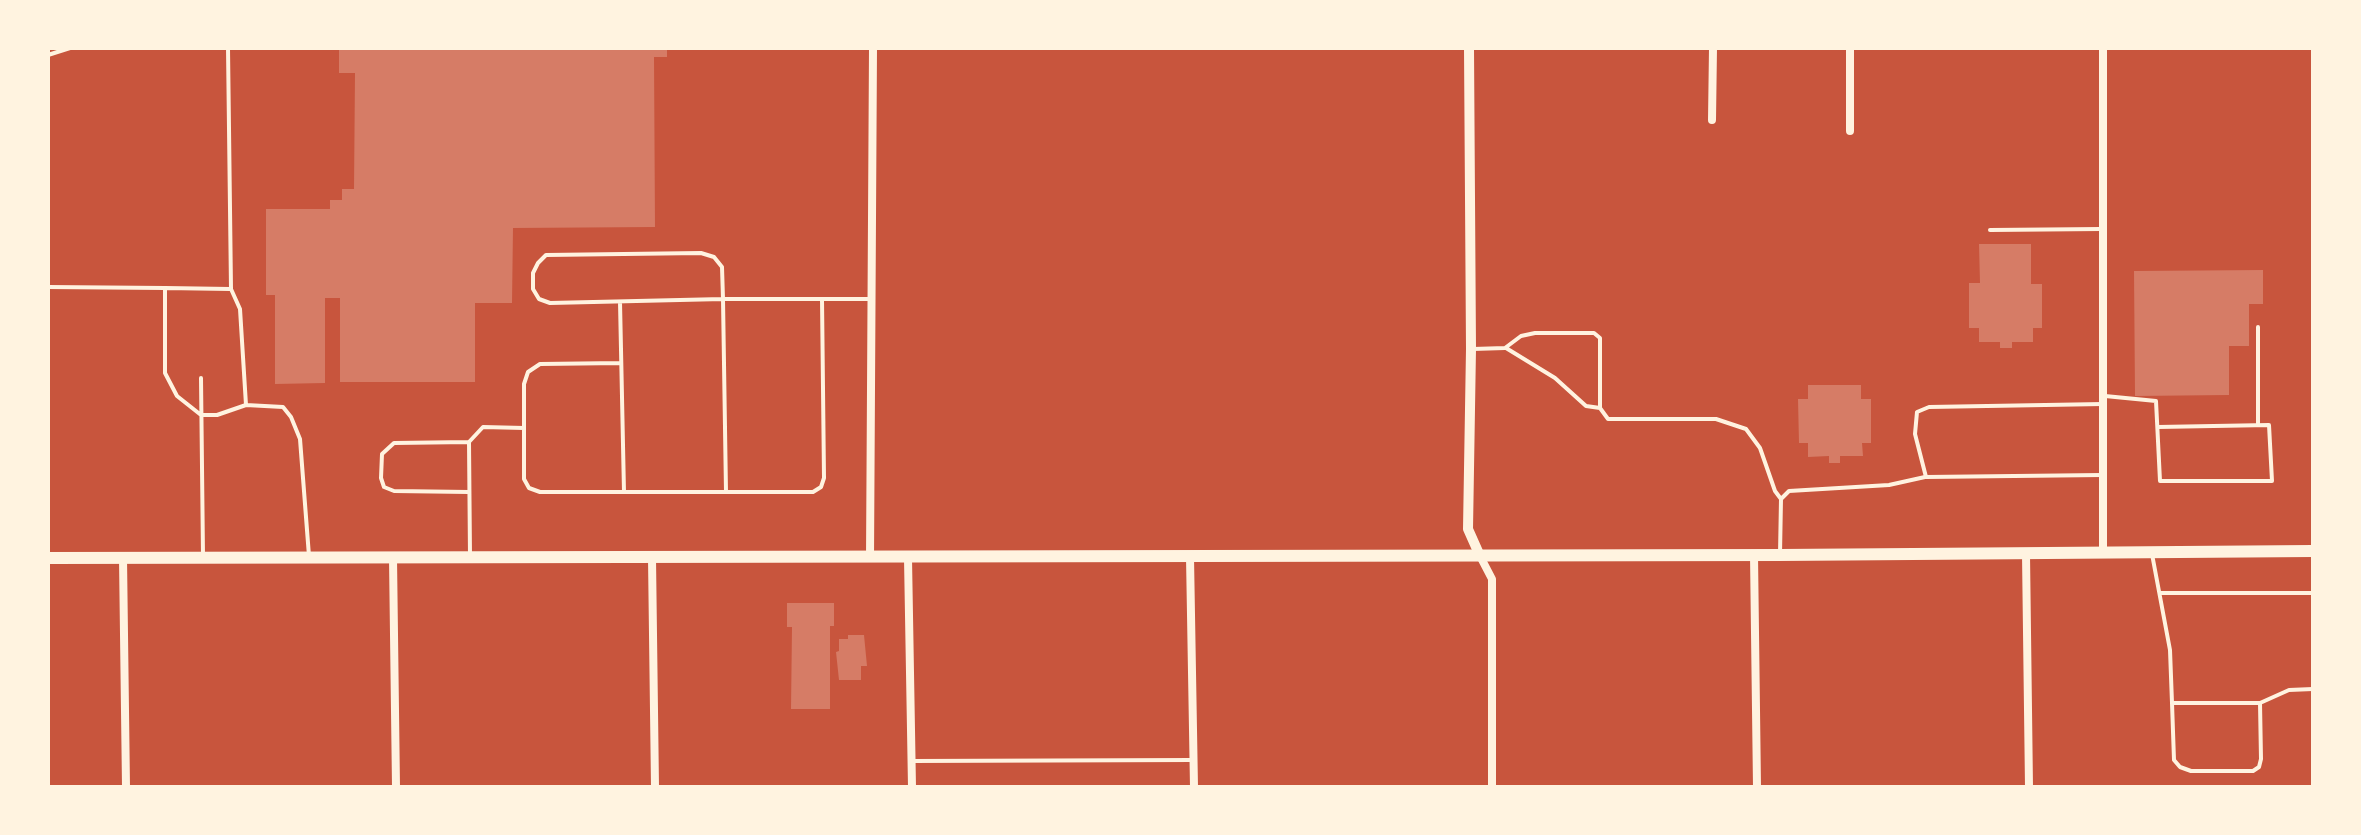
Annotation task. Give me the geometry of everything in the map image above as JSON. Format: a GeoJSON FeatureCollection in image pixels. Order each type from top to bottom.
{"type":"FeatureCollection","features":[{"type":"Feature","properties":{"kind":"main road"},"geometry":{"type":"LineString","coordinates":[[48,558],[908,558],[2313,551]]}},
{"type":"Feature","properties":{"kind":"street"},"geometry":{"type":"LineString","coordinates":[[870,558],[873,48]]}},
{"type":"Feature","properties":{"kind":"street"},"geometry":{"type":"LineString","coordinates":[[1469,48],[1471,349],[1468,529],[1492,579],[1492,787]]}},
{"type":"Feature","properties":{"kind":"street"},"geometry":{"type":"LineString","coordinates":[[1712,120],[1713,48]]}},
{"type":"Feature","properties":{"kind":"street"},"geometry":{"type":"LineString","coordinates":[[1850,48],[1850,131]]}},
{"type":"Feature","properties":{"kind":"street"},"geometry":{"type":"LineString","coordinates":[[2103,48],[2103,552]]}},
{"type":"Feature","properties":{"kind":"street"},"geometry":{"type":"LineString","coordinates":[[2026,554],[2029,787]]}},
{"type":"Feature","properties":{"kind":"street"},"geometry":{"type":"LineString","coordinates":[[1754,555],[1757,787]]}},
{"type":"Feature","properties":{"kind":"street"},"geometry":{"type":"LineString","coordinates":[[1190,557],[1194,787]]}},
{"type":"Feature","properties":{"kind":"street"},"geometry":{"type":"LineString","coordinates":[[123,558],[126,787]]}},
{"type":"Feature","properties":{"kind":"street"},"geometry":{"type":"LineString","coordinates":[[393,558],[396,787]]}},
{"type":"Feature","properties":{"kind":"street"},"geometry":{"type":"LineString","coordinates":[[652,558],[655,787]]}},
{"type":"Feature","properties":{"kind":"street"},"geometry":{"type":"LineString","coordinates":[[908,558],[912,787]]}},
{"type":"Feature","properties":{"kind":"lane"},"geometry":{"type":"LineString","coordinates":[[48,55],[70,48]]}},
{"type":"Feature","properties":{"kind":"lane"},"geometry":{"type":"LineString","coordinates":[[228,48],[231,289],[240,309],[246,405]]}},
{"type":"Feature","properties":{"kind":"lane"},"geometry":{"type":"LineString","coordinates":[[1990,230],[2103,229]]}},
{"type":"Feature","properties":{"kind":"lane"},"geometry":{"type":"LineString","coordinates":[[726,492],[723,299],[722,267],[714,257],[701,253],[546,255],[538,263],[533,273],[533,289],[539,299],[550,303],[723,299],[872,299]]}},
{"type":"Feature","properties":{"kind":"lane"},"geometry":{"type":"LineString","coordinates":[[48,287],[231,289]]}},
{"type":"Feature","properties":{"kind":"lane"},"geometry":{"type":"LineString","coordinates":[[165,288],[165,373],[177,396],[201,415],[217,415],[246,405],[283,407],[291,417],[300,439],[309,558]]}},
{"type":"Feature","properties":{"kind":"lane"},"geometry":{"type":"LineString","coordinates":[[621,363],[540,364],[528,372],[524,384],[524,479],[529,488],[540,492],[813,492],[821,487],[824,478],[822,299]]}},
{"type":"Feature","properties":{"kind":"lane"},"geometry":{"type":"LineString","coordinates":[[620,302],[624,492]]}},
{"type":"Feature","properties":{"kind":"lane"},"geometry":{"type":"LineString","coordinates":[[2258,327],[2258,425]]}},
{"type":"Feature","properties":{"kind":"lane"},"geometry":{"type":"LineString","coordinates":[[1505,348],[1521,336],[1535,333],[1597,333],[1600,338],[1600,408],[1608,419],[1716,419],[1746,429],[1760,448],[1775,491],[1781,499],[1780,555]]}},
{"type":"Feature","properties":{"kind":"lane"},"geometry":{"type":"LineString","coordinates":[[1471,349],[1505,348],[1555,378],[1586,406],[1600,408]]}},
{"type":"Feature","properties":{"kind":"lane"},"geometry":{"type":"LineString","coordinates":[[201,378],[203,558]]}},
{"type":"Feature","properties":{"kind":"lane"},"geometry":{"type":"LineString","coordinates":[[1926,477],[1915,434],[1917,412],[1929,407],[2103,400],[2156,401],[2160,481],[2272,481],[2269,425],[2158,427]]}},
{"type":"Feature","properties":{"kind":"lane"},"geometry":{"type":"LineString","coordinates":[[470,558],[469,442],[483,427],[524,428]]}},
{"type":"Feature","properties":{"kind":"lane"},"geometry":{"type":"LineString","coordinates":[[469,442],[394,443],[382,454],[381,478],[384,487],[394,491],[469,492]]}},
{"type":"Feature","properties":{"kind":"lane"},"geometry":{"type":"LineString","coordinates":[[1781,499],[1789,491],[1889,485],[1926,477],[2103,475]]}},
{"type":"Feature","properties":{"kind":"lane"},"geometry":{"type":"LineString","coordinates":[[2152,552],[2170,650],[2174,760],[2180,767],[2191,771],[2253,771],[2259,767],[2261,759],[2260,703]]}},
{"type":"Feature","properties":{"kind":"lane"},"geometry":{"type":"LineString","coordinates":[[2160,593],[2313,593]]}},
{"type":"Feature","properties":{"kind":"lane"},"geometry":{"type":"LineString","coordinates":[[2172,703],[2260,703],[2289,690],[2313,689]]}},
{"type":"Feature","properties":{"kind":"lane"},"geometry":{"type":"LineString","coordinates":[[912,761],[1194,760]]}},
{"type":"Feature","properties":{"kind":"building"},"geometry":{"type":"Polygon","coordinates":[[[667,48],[667,57],[654,57],[655,227],[513,228],[512,303],[475,303],[475,382],[340,382],[340,298],[325,298],[325,383],[275,384],[275,295],[266,295],[266,209],[330,209],[330,200],[342,200],[342,189],[354,189],[355,73],[339,73],[339,49],[667,48]]]}},
{"type":"Feature","properties":{"kind":"building"},"geometry":{"type":"Polygon","coordinates":[[[1979,244],[2031,244],[2031,284],[2042,284],[2042,328],[2033,328],[2033,342],[2012,342],[2012,348],[2000,348],[2000,342],[1979,342],[1979,328],[1969,328],[1969,283],[1980,283],[1979,244]]]}},
{"type":"Feature","properties":{"kind":"building"},"geometry":{"type":"Polygon","coordinates":[[[2263,270],[2263,304],[2249,304],[2249,346],[2229,346],[2229,395],[2135,396],[2134,271],[2263,270]]]}},
{"type":"Feature","properties":{"kind":"building"},"geometry":{"type":"Polygon","coordinates":[[[1808,385],[1861,385],[1861,399],[1871,399],[1871,443],[1862,443],[1863,456],[1840,456],[1840,463],[1829,463],[1829,456],[1808,457],[1808,443],[1799,443],[1798,399],[1808,399],[1808,385]]]}},
{"type":"Feature","properties":{"kind":"building"},"geometry":{"type":"Polygon","coordinates":[[[787,603],[834,603],[834,626],[830,626],[830,709],[791,709],[792,627],[787,627],[787,603]]]}},
{"type":"Feature","properties":{"kind":"building"},"geometry":{"type":"Polygon","coordinates":[[[848,635],[864,635],[867,666],[861,666],[861,680],[839,680],[836,652],[839,651],[839,639],[848,639],[848,635]]]}}]}
